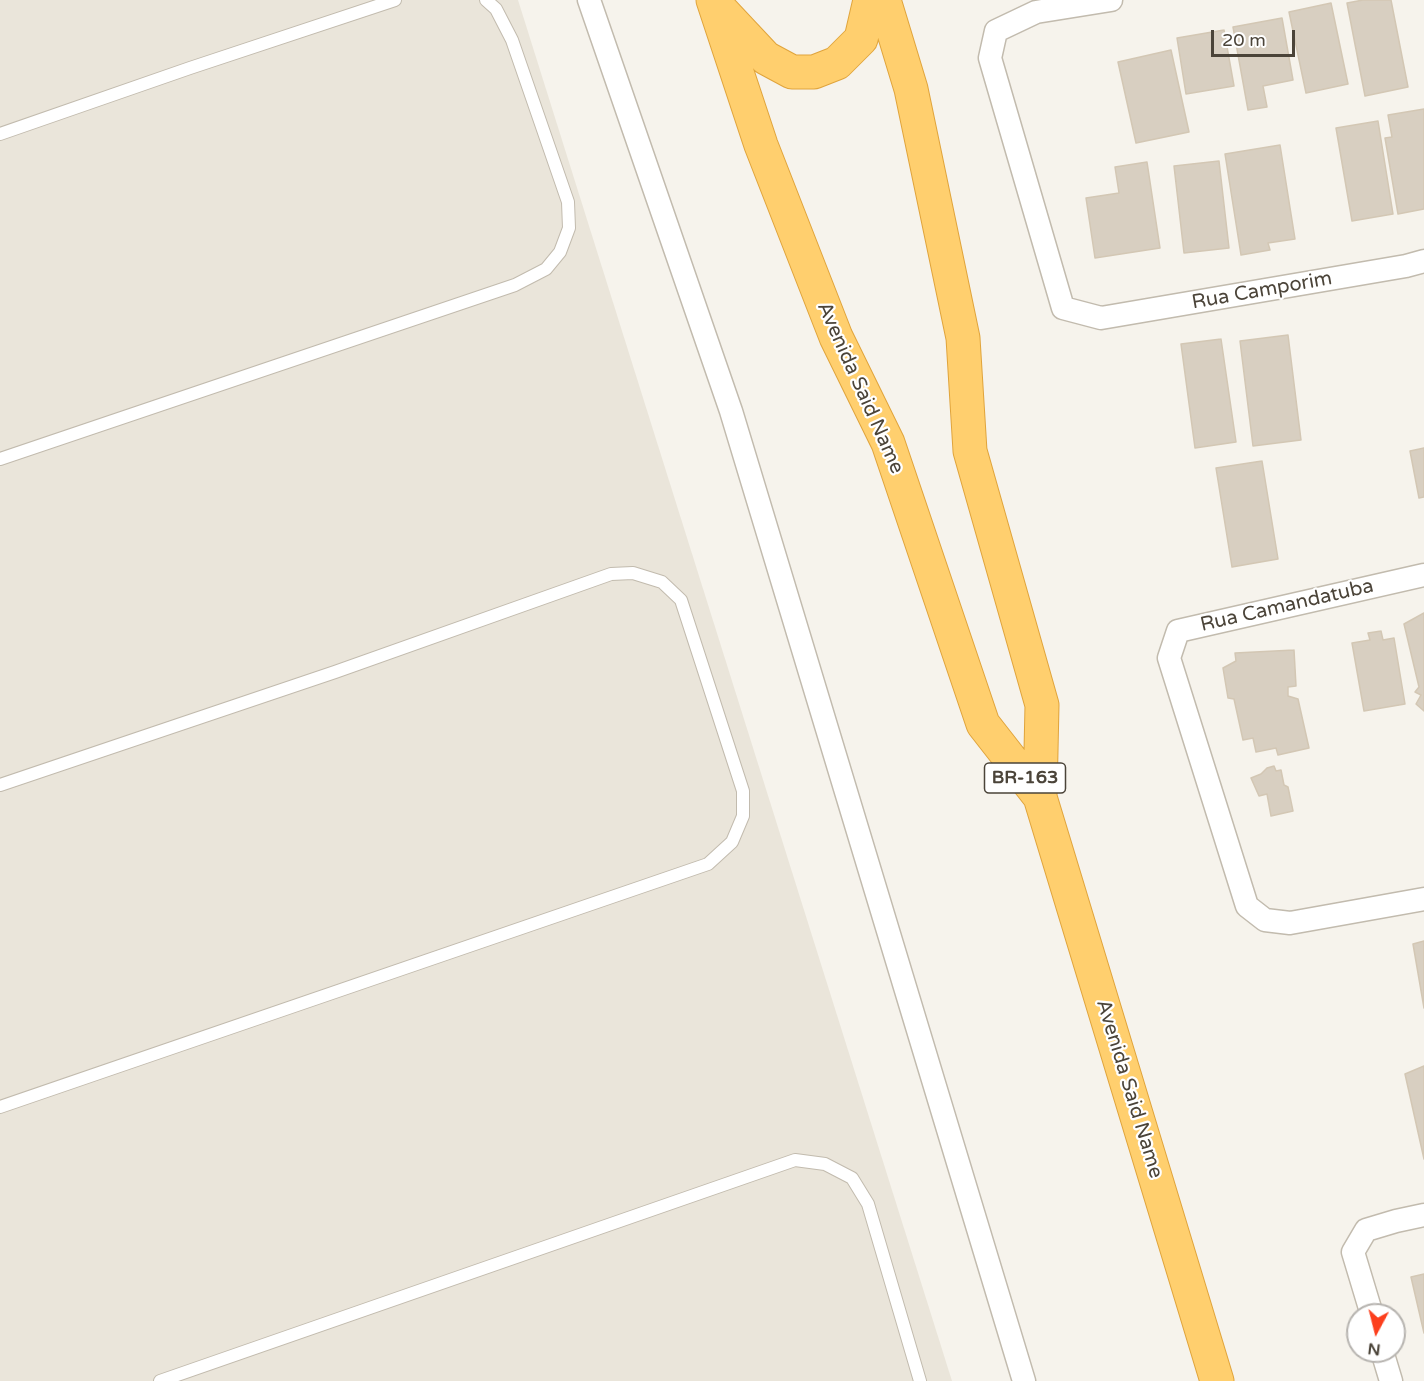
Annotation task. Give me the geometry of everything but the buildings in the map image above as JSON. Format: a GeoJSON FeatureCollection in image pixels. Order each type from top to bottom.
{"type":"FeatureCollection","features":[{"type":"Feature","properties":{"kind":"highway"},"geometry":{"type":"LineString","coordinates":[[713,1],[766,58],[792,72],[814,72],[837,63],[861,39],[870,0]]}},
{"type":"Feature","properties":{"kind":"highway","name":"Avenida Said Name"},"geometry":{"type":"LineString","coordinates":[[884,0],[911,88],[963,338],[970,451],[1042,705],[1040,797],[1217,1381]]}},
{"type":"Feature","properties":{"kind":"highway","name":"Avenida Said Name"},"geometry":{"type":"LineString","coordinates":[[713,1],[761,145],[836,337],[888,443],[983,724],[1040,797]]}},
{"type":"Feature","properties":{"kind":"street"},"geometry":{"type":"LineString","coordinates":[[589,0],[731,411],[1024,1381]]}},
{"type":"Feature","properties":{"kind":"street","name":"Rua Camporim"},"geometry":{"type":"LineString","coordinates":[[1111,0],[1036,12],[996,30],[990,58],[1062,308],[1101,318],[1424,261]]}},
{"type":"Feature","properties":{"kind":"street","name":"Rua Camandatuba"},"geometry":{"type":"LineString","coordinates":[[1424,575],[1178,631],[1169,658],[1247,906],[1265,920],[1290,922],[1400,905],[1424,899]]}},
{"type":"Feature","properties":{"kind":"street"},"geometry":{"type":"LineString","coordinates":[[1368,1303],[1353,1252],[1366,1230],[1424,1215]]}},
{"type":"Feature","properties":{"kind":"street"},"geometry":{"type":"LineString","coordinates":[[1386,1363],[1391,1381]]}},
{"type":"Feature","properties":{"kind":"lane"},"geometry":{"type":"LineString","coordinates":[[0,134],[395,0]]}},
{"type":"Feature","properties":{"kind":"lane"},"geometry":{"type":"LineString","coordinates":[[0,459],[515,285],[546,269],[560,252],[569,228],[568,202],[512,40],[496,9],[486,0]]}},
{"type":"Feature","properties":{"kind":"lane"},"geometry":{"type":"LineString","coordinates":[[0,785],[334,672],[611,574],[633,573],[662,582],[681,600],[743,791],[743,816],[732,842],[708,864],[0,1107]]}},
{"type":"Feature","properties":{"kind":"lane"},"geometry":{"type":"LineString","coordinates":[[160,1381],[196,1376],[795,1160],[825,1164],[852,1178],[868,1204],[920,1381]]}},
{"type":"Feature","properties":{"kind":"shaded area"},"geometry":{"type":"Polygon","coordinates":[[[0,0],[518,0],[952,1381],[0,1381],[0,0]]]}}]}
